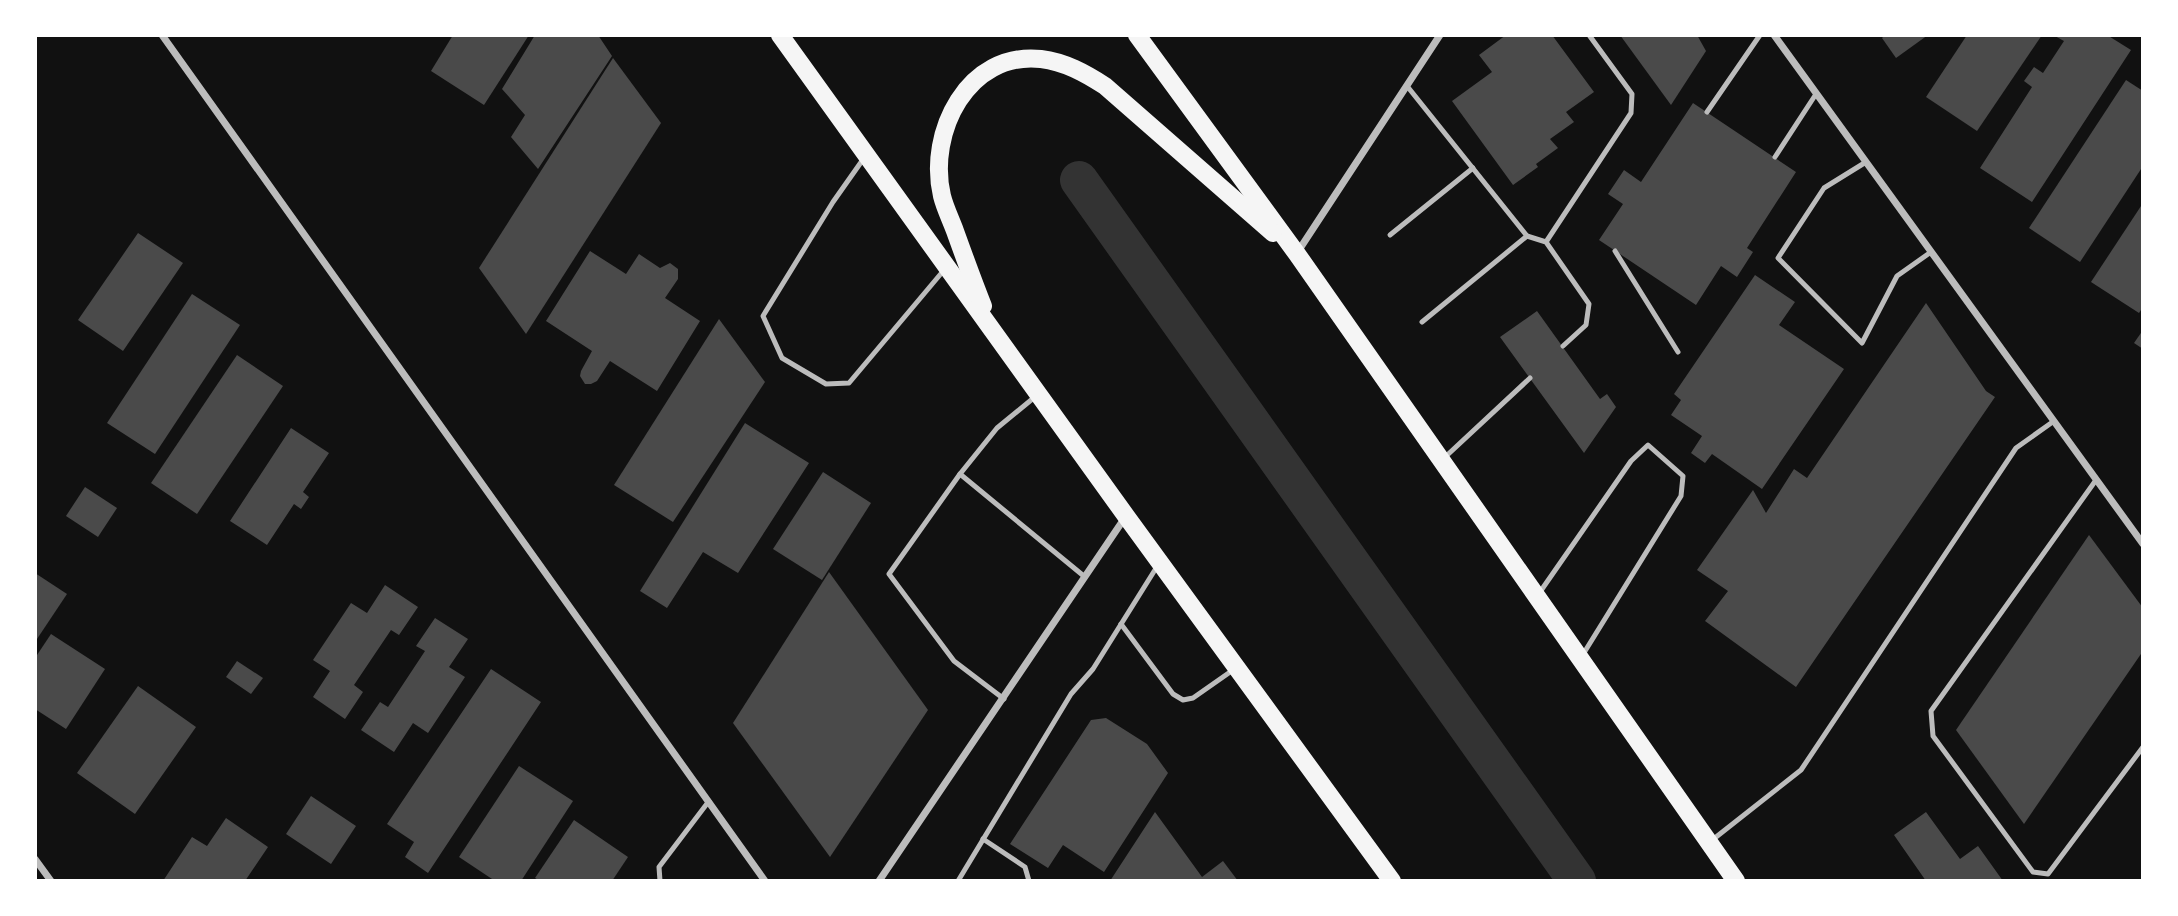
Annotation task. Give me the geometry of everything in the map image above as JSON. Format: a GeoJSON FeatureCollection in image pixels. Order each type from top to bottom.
{"type":"FeatureCollection","features":[{"type":"Feature","properties":{"kind":"main road"},"geometry":{"type":"LineString","coordinates":[[780,35],[1392,881]]}},
{"type":"Feature","properties":{"kind":"main road"},"geometry":{"type":"LineString","coordinates":[[1137,35],[1297,254],[1736,881]]}},
{"type":"Feature","properties":{"kind":"main road"},"geometry":{"type":"LineString","coordinates":[[991,328],[942,196],[939,166],[941,137],[963,92],[993,68],[1013,60],[1040,59],[1061,63],[1085,73],[1105,86],[1297,254]]}},
{"type":"Feature","properties":{"kind":"street"},"geometry":{"type":"LineString","coordinates":[[162,35],[765,881]]}},
{"type":"Feature","properties":{"kind":"street"},"geometry":{"type":"LineString","coordinates":[[1297,254],[1440,35]]}},
{"type":"Feature","properties":{"kind":"street"},"geometry":{"type":"LineString","coordinates":[[1774,35],[2143,544]]}},
{"type":"Feature","properties":{"kind":"street"},"geometry":{"type":"LineString","coordinates":[[879,881],[1126,516]]}},
{"type":"Feature","properties":{"kind":"street"},"geometry":{"type":"LineString","coordinates":[[35,859],[51,881]]}},
{"type":"Feature","properties":{"kind":"lane"},"geometry":{"type":"LineString","coordinates":[[1546,242],[1631,113],[1632,94],[1589,35]]}},
{"type":"Feature","properties":{"kind":"lane"},"geometry":{"type":"LineString","coordinates":[[1707,112],[1760,35]]}},
{"type":"Feature","properties":{"kind":"lane"},"geometry":{"type":"LineString","coordinates":[[1407,86],[1527,236],[1546,242],[1589,304],[1586,325],[1563,346]]}},
{"type":"Feature","properties":{"kind":"lane"},"geometry":{"type":"LineString","coordinates":[[1775,157],[1816,94]]}},
{"type":"Feature","properties":{"kind":"lane"},"geometry":{"type":"LineString","coordinates":[[866,155],[833,202],[763,316],[782,358],[825,383],[849,383],[947,267]]}},
{"type":"Feature","properties":{"kind":"lane"},"geometry":{"type":"LineString","coordinates":[[1866,162],[1824,188],[1778,258],[1862,343],[1897,276],[1931,252]]}},
{"type":"Feature","properties":{"kind":"lane"},"geometry":{"type":"LineString","coordinates":[[1390,235],[1473,168]]}},
{"type":"Feature","properties":{"kind":"lane"},"geometry":{"type":"LineString","coordinates":[[1422,321],[1527,236]]}},
{"type":"Feature","properties":{"kind":"lane"},"geometry":{"type":"LineString","coordinates":[[1615,251],[1678,352]]}},
{"type":"Feature","properties":{"kind":"lane"},"geometry":{"type":"LineString","coordinates":[[1441,461],[1530,378]]}},
{"type":"Feature","properties":{"kind":"lane"},"geometry":{"type":"LineString","coordinates":[[1004,699],[954,661],[889,574],[960,474],[997,428],[1039,394]]}},
{"type":"Feature","properties":{"kind":"lane"},"geometry":{"type":"LineString","coordinates":[[1709,843],[1801,770],[2016,448],[2054,421]]}},
{"type":"Feature","properties":{"kind":"lane"},"geometry":{"type":"LineString","coordinates":[[1536,596],[1631,461],[1648,445],[1683,477],[1681,496],[1580,659]]}},
{"type":"Feature","properties":{"kind":"lane"},"geometry":{"type":"LineString","coordinates":[[960,474],[1085,577]]}},
{"type":"Feature","properties":{"kind":"lane"},"geometry":{"type":"LineString","coordinates":[[2096,480],[1931,711],[1933,736],[2033,872],[2048,874],[2143,747]]}},
{"type":"Feature","properties":{"kind":"lane"},"geometry":{"type":"LineString","coordinates":[[958,881],[1071,694],[1093,669],[1160,562]]}},
{"type":"Feature","properties":{"kind":"lane"},"geometry":{"type":"LineString","coordinates":[[1121,624],[1173,694],[1183,700],[1193,698],[1237,668]]}},
{"type":"Feature","properties":{"kind":"lane"},"geometry":{"type":"LineString","coordinates":[[660,881],[659,867],[709,801]]}},
{"type":"Feature","properties":{"kind":"lane"},"geometry":{"type":"LineString","coordinates":[[983,839],[1025,867],[1029,881]]}},
{"type":"Feature","properties":{"kind":"building"},"geometry":{"type":"Polygon","coordinates":[[[453,35],[529,35],[484,105],[431,71],[453,35]]]}},
{"type":"Feature","properties":{"kind":"building"},"geometry":{"type":"Polygon","coordinates":[[[535,35],[598,35],[612,56],[538,169],[511,137],[525,115],[502,89],[535,35]]]}},
{"type":"Feature","properties":{"kind":"building"},"geometry":{"type":"Polygon","coordinates":[[[1506,35],[1552,35],[1594,92],[1566,112],[1574,122],[1550,139],[1558,148],[1513,185],[1452,101],[1492,72],[1479,55],[1506,35]]]}},
{"type":"Feature","properties":{"kind":"building"},"geometry":{"type":"Polygon","coordinates":[[[1620,35],[1697,35],[1706,51],[1671,105],[1620,35]]]}},
{"type":"Feature","properties":{"kind":"building"},"geometry":{"type":"Polygon","coordinates":[[[1885,35],[1928,35],[1896,58],[1882,38],[1885,35]]]}},
{"type":"Feature","properties":{"kind":"building"},"geometry":{"type":"Polygon","coordinates":[[[1967,35],[2042,35],[1977,131],[1926,97],[1967,35]]]}},
{"type":"Feature","properties":{"kind":"building"},"geometry":{"type":"Polygon","coordinates":[[[2053,35],[2107,35],[2131,50],[2032,202],[1980,168],[2032,87],[2024,81],[2034,67],[2043,73],[2064,41],[2053,35]]]}},
{"type":"Feature","properties":{"kind":"building"},"geometry":{"type":"Polygon","coordinates":[[[613,58],[661,123],[526,334],[479,268],[613,58]]]}},
{"type":"Feature","properties":{"kind":"building"},"geometry":{"type":"Polygon","coordinates":[[[2126,80],[2143,91],[2143,166],[2080,262],[2029,228],[2126,80]]]}},
{"type":"Feature","properties":{"kind":"building"},"geometry":{"type":"Polygon","coordinates":[[[1693,103],[1796,172],[1747,248],[1753,252],[1737,277],[1721,266],[1696,305],[1599,240],[1623,204],[1608,194],[1624,170],[1641,182],[1693,103]]]}},
{"type":"Feature","properties":{"kind":"building"},"geometry":{"type":"Polygon","coordinates":[[[2143,203],[2143,307],[2139,313],[2091,282],[2143,203]]]}},
{"type":"Feature","properties":{"kind":"building"},"geometry":{"type":"Polygon","coordinates":[[[138,233],[183,263],[123,351],[78,320],[138,233]]]}},
{"type":"Feature","properties":{"kind":"building"},"geometry":{"type":"Polygon","coordinates":[[[590,251],[626,274],[639,254],[660,268],[670,263],[678,269],[678,279],[665,298],[700,321],[657,391],[610,361],[597,381],[585,384],[580,376],[581,371],[592,351],[546,321],[590,251]]]}},
{"type":"Feature","properties":{"kind":"building"},"geometry":{"type":"Polygon","coordinates":[[[1755,275],[1795,302],[1779,325],[1844,369],[1762,489],[1712,454],[1705,463],[1691,453],[1702,436],[1671,415],[1681,400],[1674,394],[1755,275]]]}},
{"type":"Feature","properties":{"kind":"building"},"geometry":{"type":"Polygon","coordinates":[[[192,294],[240,325],[155,454],[107,423],[192,294]]]}},
{"type":"Feature","properties":{"kind":"building"},"geometry":{"type":"Polygon","coordinates":[[[1926,303],[1986,391],[1995,397],[1796,687],[1705,621],[1728,591],[1697,570],[1753,490],[1766,513],[1794,469],[1807,478],[1926,303]]]}},
{"type":"Feature","properties":{"kind":"building"},"geometry":{"type":"Polygon","coordinates":[[[1537,311],[1600,399],[1607,394],[1616,407],[1584,453],[1500,337],[1537,311]]]}},
{"type":"Feature","properties":{"kind":"building"},"geometry":{"type":"Polygon","coordinates":[[[719,319],[765,382],[673,522],[614,485],[719,319]]]}},
{"type":"Feature","properties":{"kind":"building"},"geometry":{"type":"Polygon","coordinates":[[[2143,330],[2143,349],[2134,343],[2143,330]]]}},
{"type":"Feature","properties":{"kind":"building"},"geometry":{"type":"Polygon","coordinates":[[[237,355],[283,386],[197,514],[151,483],[237,355]]]}},
{"type":"Feature","properties":{"kind":"building"},"geometry":{"type":"Polygon","coordinates":[[[745,423],[809,463],[738,573],[703,552],[667,608],[640,591],[745,423]]]}},
{"type":"Feature","properties":{"kind":"building"},"geometry":{"type":"Polygon","coordinates":[[[291,428],[329,453],[303,492],[309,497],[301,509],[294,504],[267,545],[230,521],[291,428]]]}},
{"type":"Feature","properties":{"kind":"building"},"geometry":{"type":"Polygon","coordinates":[[[823,472],[871,503],[822,580],[773,549],[823,472]]]}},
{"type":"Feature","properties":{"kind":"building"},"geometry":{"type":"Polygon","coordinates":[[[85,487],[117,508],[98,537],[66,516],[85,487]]]}},
{"type":"Feature","properties":{"kind":"building"},"geometry":{"type":"Polygon","coordinates":[[[2089,535],[2143,608],[2143,651],[2024,824],[1956,730],[2089,535]]]}},
{"type":"Feature","properties":{"kind":"building"},"geometry":{"type":"Polygon","coordinates":[[[829,572],[928,710],[830,857],[733,723],[829,572]]]}},
{"type":"Feature","properties":{"kind":"building"},"geometry":{"type":"Polygon","coordinates":[[[35,573],[67,594],[35,642],[35,573]]]}},
{"type":"Feature","properties":{"kind":"building"},"geometry":{"type":"Polygon","coordinates":[[[385,585],[418,607],[399,635],[391,630],[354,685],[363,692],[345,719],[313,697],[330,671],[313,660],[351,603],[367,613],[385,585]]]}},
{"type":"Feature","properties":{"kind":"building"},"geometry":{"type":"Polygon","coordinates":[[[435,618],[468,639],[449,667],[465,677],[428,733],[413,723],[394,752],[361,730],[380,702],[388,707],[425,651],[416,646],[435,618]]]}},
{"type":"Feature","properties":{"kind":"building"},"geometry":{"type":"Polygon","coordinates":[[[51,634],[105,669],[66,729],[35,709],[35,658],[51,634]]]}},
{"type":"Feature","properties":{"kind":"building"},"geometry":{"type":"Polygon","coordinates":[[[237,661],[263,678],[251,694],[226,677],[237,661]]]}},
{"type":"Feature","properties":{"kind":"building"},"geometry":{"type":"Polygon","coordinates":[[[491,669],[541,702],[428,873],[405,857],[414,842],[387,824],[491,669]]]}},
{"type":"Feature","properties":{"kind":"building"},"geometry":{"type":"Polygon","coordinates":[[[138,686],[196,727],[135,814],[77,773],[138,686]]]}},
{"type":"Feature","properties":{"kind":"building"},"geometry":{"type":"Polygon","coordinates":[[[1106,718],[1147,744],[1168,773],[1104,872],[1063,845],[1048,868],[1010,844],[1091,720],[1106,718]]]}},
{"type":"Feature","properties":{"kind":"building"},"geometry":{"type":"Polygon","coordinates":[[[519,766],[573,801],[521,881],[495,881],[459,857],[519,766]]]}},
{"type":"Feature","properties":{"kind":"building"},"geometry":{"type":"Polygon","coordinates":[[[311,796],[356,826],[331,864],[286,834],[311,796]]]}},
{"type":"Feature","properties":{"kind":"building"},"geometry":{"type":"Polygon","coordinates":[[[1155,812],[1202,877],[1223,861],[1238,881],[1110,881],[1155,812]]]}},
{"type":"Feature","properties":{"kind":"building"},"geometry":{"type":"Polygon","coordinates":[[[1926,812],[1960,859],[1978,846],[2003,881],[1926,881],[1894,835],[1926,812]]]}},
{"type":"Feature","properties":{"kind":"building"},"geometry":{"type":"Polygon","coordinates":[[[226,818],[268,847],[245,881],[163,881],[192,837],[207,846],[226,818]]]}},
{"type":"Feature","properties":{"kind":"building"},"geometry":{"type":"Polygon","coordinates":[[[574,820],[628,857],[612,881],[540,881],[535,878],[574,820]]]}},
{"type":"Feature","properties":{"kind":"waterway"},"geometry":{"type":"LineString","coordinates":[[1079,180],[1577,881]]}}]}
